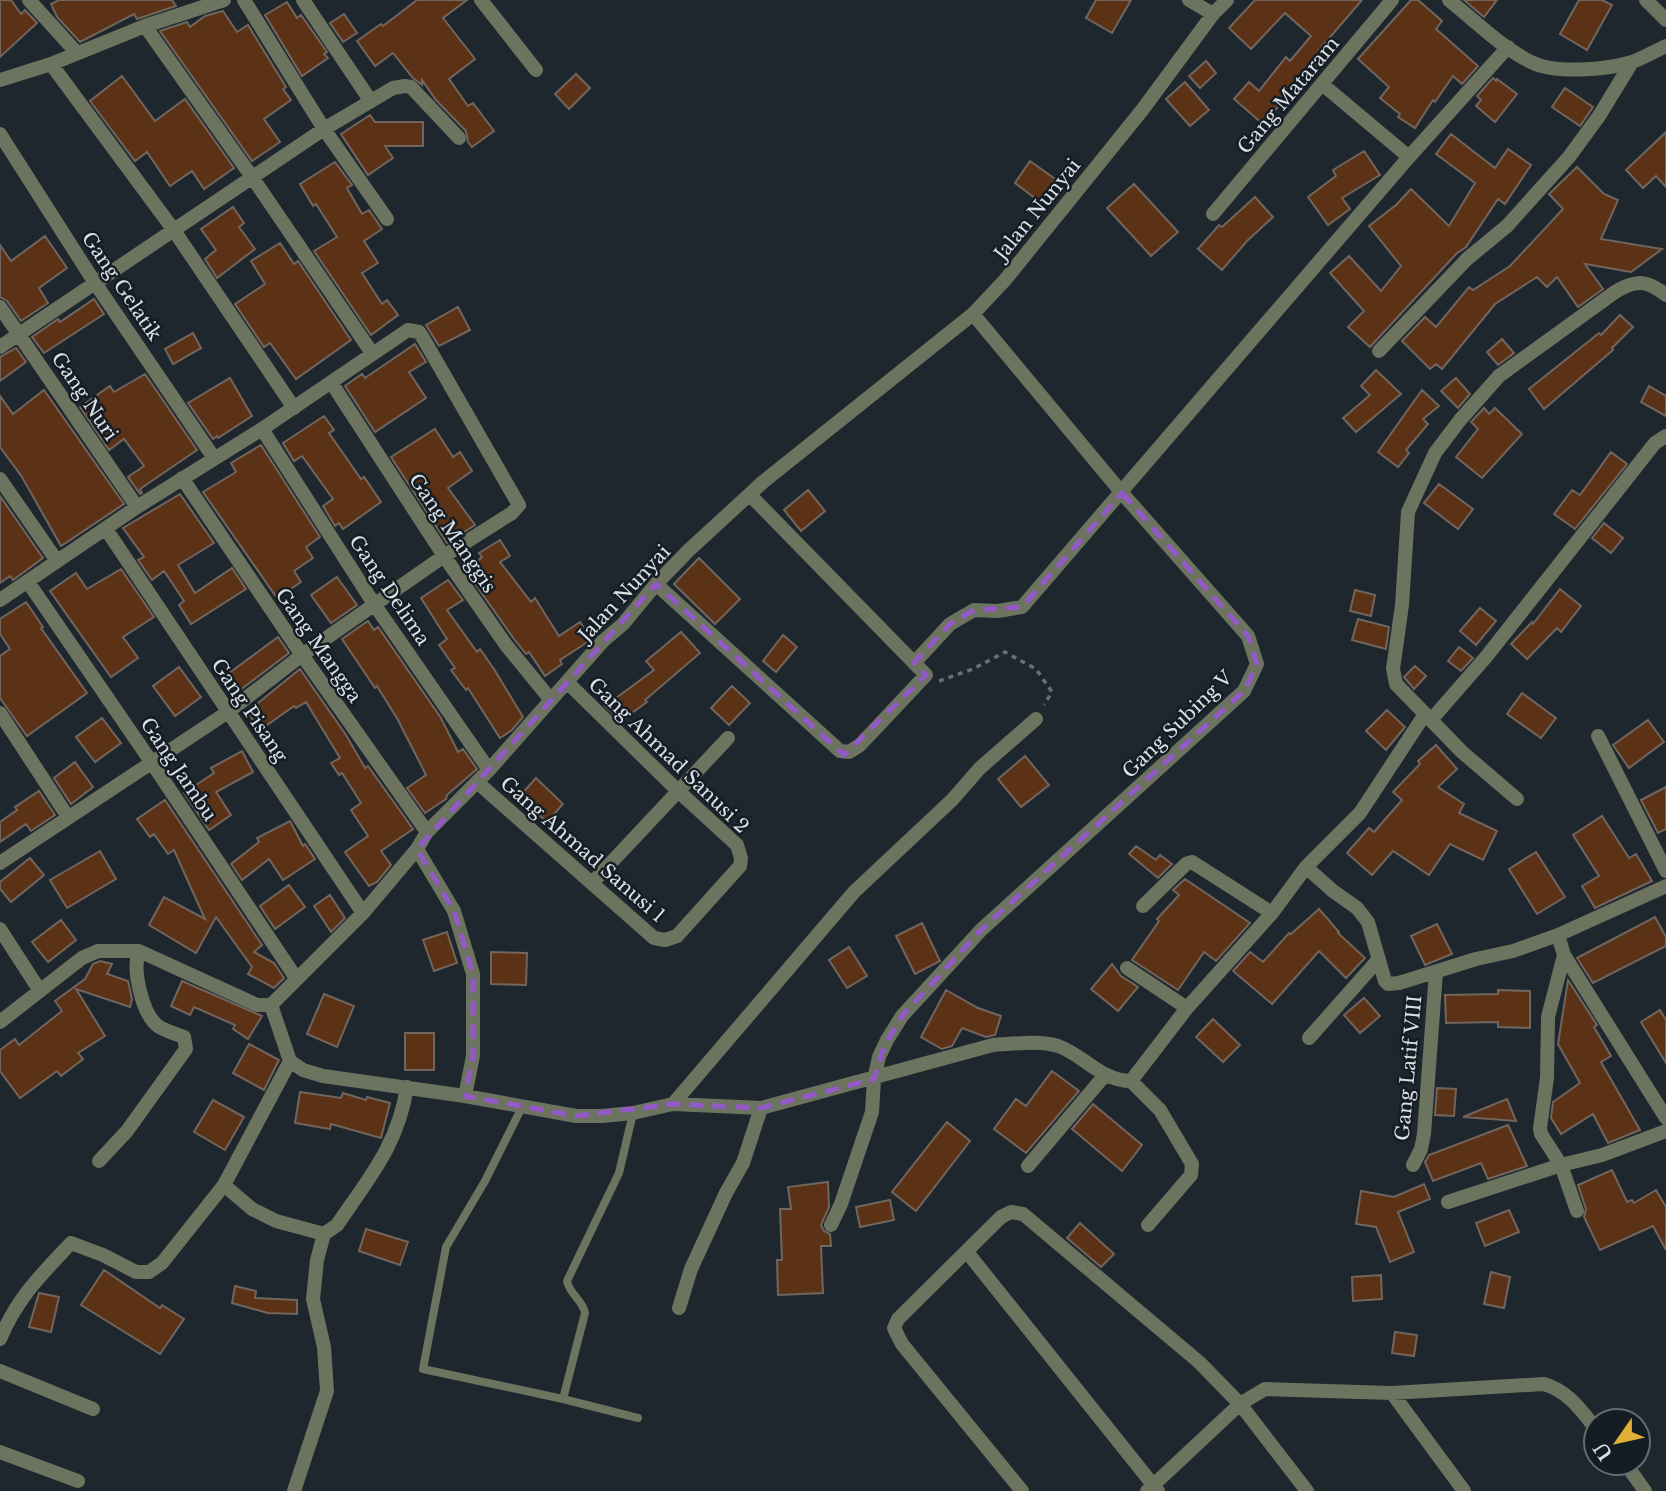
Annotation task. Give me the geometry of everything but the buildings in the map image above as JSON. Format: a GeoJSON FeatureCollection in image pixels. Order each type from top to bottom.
{"type":"FeatureCollection","features":[{"type":"Feature","properties":{"kind":"street"},"geometry":{"type":"LineString","coordinates":[[29,0],[77,53]]}},
{"type":"Feature","properties":{"kind":"street"},"geometry":{"type":"LineString","coordinates":[[0,80],[51,64],[202,3],[224,0]]}},
{"type":"Feature","properties":{"kind":"street"},"geometry":{"type":"LineString","coordinates":[[244,0],[324,129],[387,219]]}},
{"type":"Feature","properties":{"kind":"street"},"geometry":{"type":"LineString","coordinates":[[303,0],[370,100]]}},
{"type":"Feature","properties":{"kind":"street"},"geometry":{"type":"LineString","coordinates":[[481,0],[536,70]]}},
{"type":"Feature","properties":{"kind":"street"},"geometry":{"type":"LineString","coordinates":[[1188,0],[1213,14]]}},
{"type":"Feature","properties":{"kind":"street","name":"Jalan Nunyai"},"geometry":{"type":"LineString","coordinates":[[271,1005],[363,914],[417,849],[427,832],[489,770],[603,642],[623,624],[656,584],[750,495],[857,405],[972,314],[1004,280],[1134,120],[1213,14],[1227,0]]}},
{"type":"Feature","properties":{"kind":"street","name":"Gang Mataram"},"geometry":{"type":"LineString","coordinates":[[1213,214],[1392,0]]}},
{"type":"Feature","properties":{"kind":"street"},"geometry":{"type":"LineString","coordinates":[[1449,0],[1531,62],[1555,69],[1609,67],[1632,62],[1666,46]]}},
{"type":"Feature","properties":{"kind":"street"},"geometry":{"type":"LineString","coordinates":[[1646,0],[1666,20]]}},
{"type":"Feature","properties":{"kind":"street"},"geometry":{"type":"LineString","coordinates":[[145,26],[372,353]]}},
{"type":"Feature","properties":{"kind":"street"},"geometry":{"type":"LineString","coordinates":[[914,663],[950,624],[974,610],[998,611],[1022,607],[1409,156],[1508,47]]}},
{"type":"Feature","properties":{"kind":"street"},"geometry":{"type":"LineString","coordinates":[[1379,351],[1467,259],[1507,226],[1570,157],[1632,62]]}},
{"type":"Feature","properties":{"kind":"street"},"geometry":{"type":"LineString","coordinates":[[51,64],[173,229],[294,408]]}},
{"type":"Feature","properties":{"kind":"street"},"geometry":{"type":"LineString","coordinates":[[1322,84],[1409,156]]}},
{"type":"Feature","properties":{"kind":"street"},"geometry":{"type":"LineString","coordinates":[[0,346],[324,129],[393,88],[411,87],[459,138]]}},
{"type":"Feature","properties":{"kind":"street","name":"Gang Gelatik"},"geometry":{"type":"LineString","coordinates":[[0,134],[95,283],[214,458]]}},
{"type":"Feature","properties":{"kind":"street"},"geometry":{"type":"LineString","coordinates":[[1517,799],[1462,752],[1399,689],[1393,678],[1402,605],[1408,512],[1435,453],[1499,376],[1615,292],[1633,282],[1647,283],[1666,295]]}},
{"type":"Feature","properties":{"kind":"street","name":"Gang Nuri"},"geometry":{"type":"LineString","coordinates":[[0,307],[136,507]]}},
{"type":"Feature","properties":{"kind":"street","name":"Gang Subing V"},"geometry":{"type":"LineString","coordinates":[[831,1225],[841,1204],[872,1112],[874,1079],[879,1057],[902,1016],[981,930],[1244,691],[1257,664],[1248,636],[1122,493],[972,314]]}},
{"type":"Feature","properties":{"kind":"street"},"geometry":{"type":"LineString","coordinates":[[0,600],[136,507],[262,429],[408,330],[419,332],[519,505],[517,509],[444,556],[302,655],[228,712],[0,863]]}},
{"type":"Feature","properties":{"kind":"street","name":"Gang Manggis"},"geometry":{"type":"LineString","coordinates":[[331,383],[444,556],[506,645],[551,700]]}},
{"type":"Feature","properties":{"kind":"street","name":"Gang Delima"},"geometry":{"type":"LineString","coordinates":[[262,429],[374,604],[489,770]]}},
{"type":"Feature","properties":{"kind":"street"},"geometry":{"type":"LineString","coordinates":[[1130,1081],[1187,1008],[1272,913],[1307,867],[1360,813],[1428,717],[1486,657],[1655,443],[1666,436]]}},
{"type":"Feature","properties":{"kind":"street","name":"Gang Mangga"},"geometry":{"type":"LineString","coordinates":[[182,478],[427,832]]}},
{"type":"Feature","properties":{"kind":"street"},"geometry":{"type":"LineString","coordinates":[[0,479],[57,561]]}},
{"type":"Feature","properties":{"kind":"street"},"geometry":{"type":"LineString","coordinates":[[656,584],[840,751],[849,752],[860,745],[926,675],[750,495]]}},
{"type":"Feature","properties":{"kind":"street","name":"Gang Pisang"},"geometry":{"type":"LineString","coordinates":[[106,529],[363,914]]}},
{"type":"Feature","properties":{"kind":"street","name":"Gang Jambu"},"geometry":{"type":"LineString","coordinates":[[28,582],[296,978]]}},
{"type":"Feature","properties":{"kind":"street","name":"Gang Ahmad Sanusi 2"},"geometry":{"type":"LineString","coordinates":[[567,682],[737,845],[741,858],[740,866],[677,936],[665,940]]}},
{"type":"Feature","properties":{"kind":"street"},"geometry":{"type":"LineString","coordinates":[[0,713],[68,817]]}},
{"type":"Feature","properties":{"kind":"street"},"geometry":{"type":"LineString","coordinates":[[673,1104],[854,892],[952,800],[980,768],[1036,719]]}},
{"type":"Feature","properties":{"kind":"street"},"geometry":{"type":"LineString","coordinates":[[1598,736],[1666,871]]}},
{"type":"Feature","properties":{"kind":"street"},"geometry":{"type":"LineString","coordinates":[[592,883],[728,738]]}},
{"type":"Feature","properties":{"kind":"street","name":"Gang Ahmad Sanusi 1"},"geometry":{"type":"LineString","coordinates":[[477,782],[654,938],[665,940]]}},
{"type":"Feature","properties":{"kind":"street"},"geometry":{"type":"LineString","coordinates":[[417,849],[454,911],[473,974],[473,1056],[465,1096]]}},
{"type":"Feature","properties":{"kind":"street"},"geometry":{"type":"LineString","coordinates":[[1143,906],[1186,864],[1192,862],[1272,913]]}},
{"type":"Feature","properties":{"kind":"street"},"geometry":{"type":"LineString","coordinates":[[1307,867],[1363,914],[1371,930],[1388,984],[1513,951],[1558,935],[1666,886]]}},
{"type":"Feature","properties":{"kind":"street"},"geometry":{"type":"LineString","coordinates":[[0,929],[40,991]]}},
{"type":"Feature","properties":{"kind":"street"},"geometry":{"type":"LineString","coordinates":[[1558,935],[1564,955],[1666,1118]]}},
{"type":"Feature","properties":{"kind":"street"},"geometry":{"type":"LineString","coordinates":[[0,1021],[91,953],[107,950],[139,951],[257,1005],[271,1005],[290,1061],[313,1074],[465,1096],[576,1116],[633,1113],[673,1104],[761,1108],[993,1045],[1022,1043],[1057,1046],[1105,1076],[1119,1081],[1130,1081],[1160,1110],[1192,1164],[1191,1175],[1148,1225]]}},
{"type":"Feature","properties":{"kind":"street"},"geometry":{"type":"LineString","coordinates":[[99,1161],[127,1131],[186,1049],[184,1037],[157,1025],[142,1003],[136,960],[139,951]]}},
{"type":"Feature","properties":{"kind":"street"},"geometry":{"type":"LineString","coordinates":[[1564,955],[1548,1017],[1547,1078],[1540,1128],[1561,1165],[1577,1211]]}},
{"type":"Feature","properties":{"kind":"street"},"geometry":{"type":"LineString","coordinates":[[1309,1038],[1379,959]]}},
{"type":"Feature","properties":{"kind":"street"},"geometry":{"type":"LineString","coordinates":[[1128,968],[1187,1008]]}},
{"type":"Feature","properties":{"kind":"street","name":"Gang Latif VIII"},"geometry":{"type":"LineString","coordinates":[[1413,1165],[1421,1149],[1424,1134],[1436,972]]}},
{"type":"Feature","properties":{"kind":"street"},"geometry":{"type":"LineString","coordinates":[[0,1339],[15,1307],[30,1286],[71,1243],[136,1272],[149,1272],[162,1264],[223,1185],[290,1061]]}},
{"type":"Feature","properties":{"kind":"street"},"geometry":{"type":"LineString","coordinates":[[1028,1166],[1105,1076]]}},
{"type":"Feature","properties":{"kind":"street"},"geometry":{"type":"LineString","coordinates":[[294,1491],[327,1391],[324,1347],[313,1299],[317,1260],[324,1234],[337,1225],[387,1152],[403,1114],[407,1087]]}},
{"type":"Feature","properties":{"kind":"street"},"geometry":{"type":"LineString","coordinates":[[679,1308],[691,1269],[743,1163],[761,1108]]}},
{"type":"Feature","properties":{"kind":"street"},"geometry":{"type":"LineString","coordinates":[[1448,1202],[1561,1165],[1602,1155],[1666,1130]]}},
{"type":"Feature","properties":{"kind":"street"},"geometry":{"type":"LineString","coordinates":[[223,1185],[262,1215],[324,1234]]}},
{"type":"Feature","properties":{"kind":"street"},"geometry":{"type":"LineString","coordinates":[[1022,1491],[895,1332],[898,1319],[1001,1217],[1011,1212],[1023,1214],[1199,1362],[1240,1404],[1307,1491]]}},
{"type":"Feature","properties":{"kind":"street"},"geometry":{"type":"LineString","coordinates":[[967,1252],[1153,1489],[1240,1404],[1265,1389],[1392,1393],[1544,1384],[1569,1396],[1582,1412]]}},
{"type":"Feature","properties":{"kind":"street"},"geometry":{"type":"LineString","coordinates":[[0,1371],[93,1409]]}},
{"type":"Feature","properties":{"kind":"street"},"geometry":{"type":"LineString","coordinates":[[1392,1393],[1464,1491]]}},
{"type":"Feature","properties":{"kind":"street"},"geometry":{"type":"LineString","coordinates":[[0,1452],[78,1481]]}},
{"type":"Feature","properties":{"kind":"lane"},"geometry":{"type":"LineString","coordinates":[[522,1107],[485,1181],[446,1247],[423,1369],[638,1418]]}},
{"type":"Feature","properties":{"kind":"lane"},"geometry":{"type":"LineString","coordinates":[[563,1399],[585,1313],[584,1307],[567,1282],[619,1173],[633,1113]]}},
{"type":"Feature","properties":{"kind":"path"},"geometry":{"type":"LineString","coordinates":[[926,675],[938,681],[973,669],[1006,652],[1036,669],[1052,692],[1036,719]]}},
{"type":"Feature","properties":{"kind":"highlighted area"},"geometry":{"type":"Polygon","coordinates":[[[1122,493],[1248,636],[1257,664],[1244,691],[981,930],[902,1016],[884,1047],[874,1079],[761,1108],[673,1104],[576,1116],[465,1096],[473,1056],[473,974],[454,911],[417,849],[656,584],[844,755],[926,675],[914,663],[950,624],[974,610],[1022,607],[1122,493]]]}}]}
